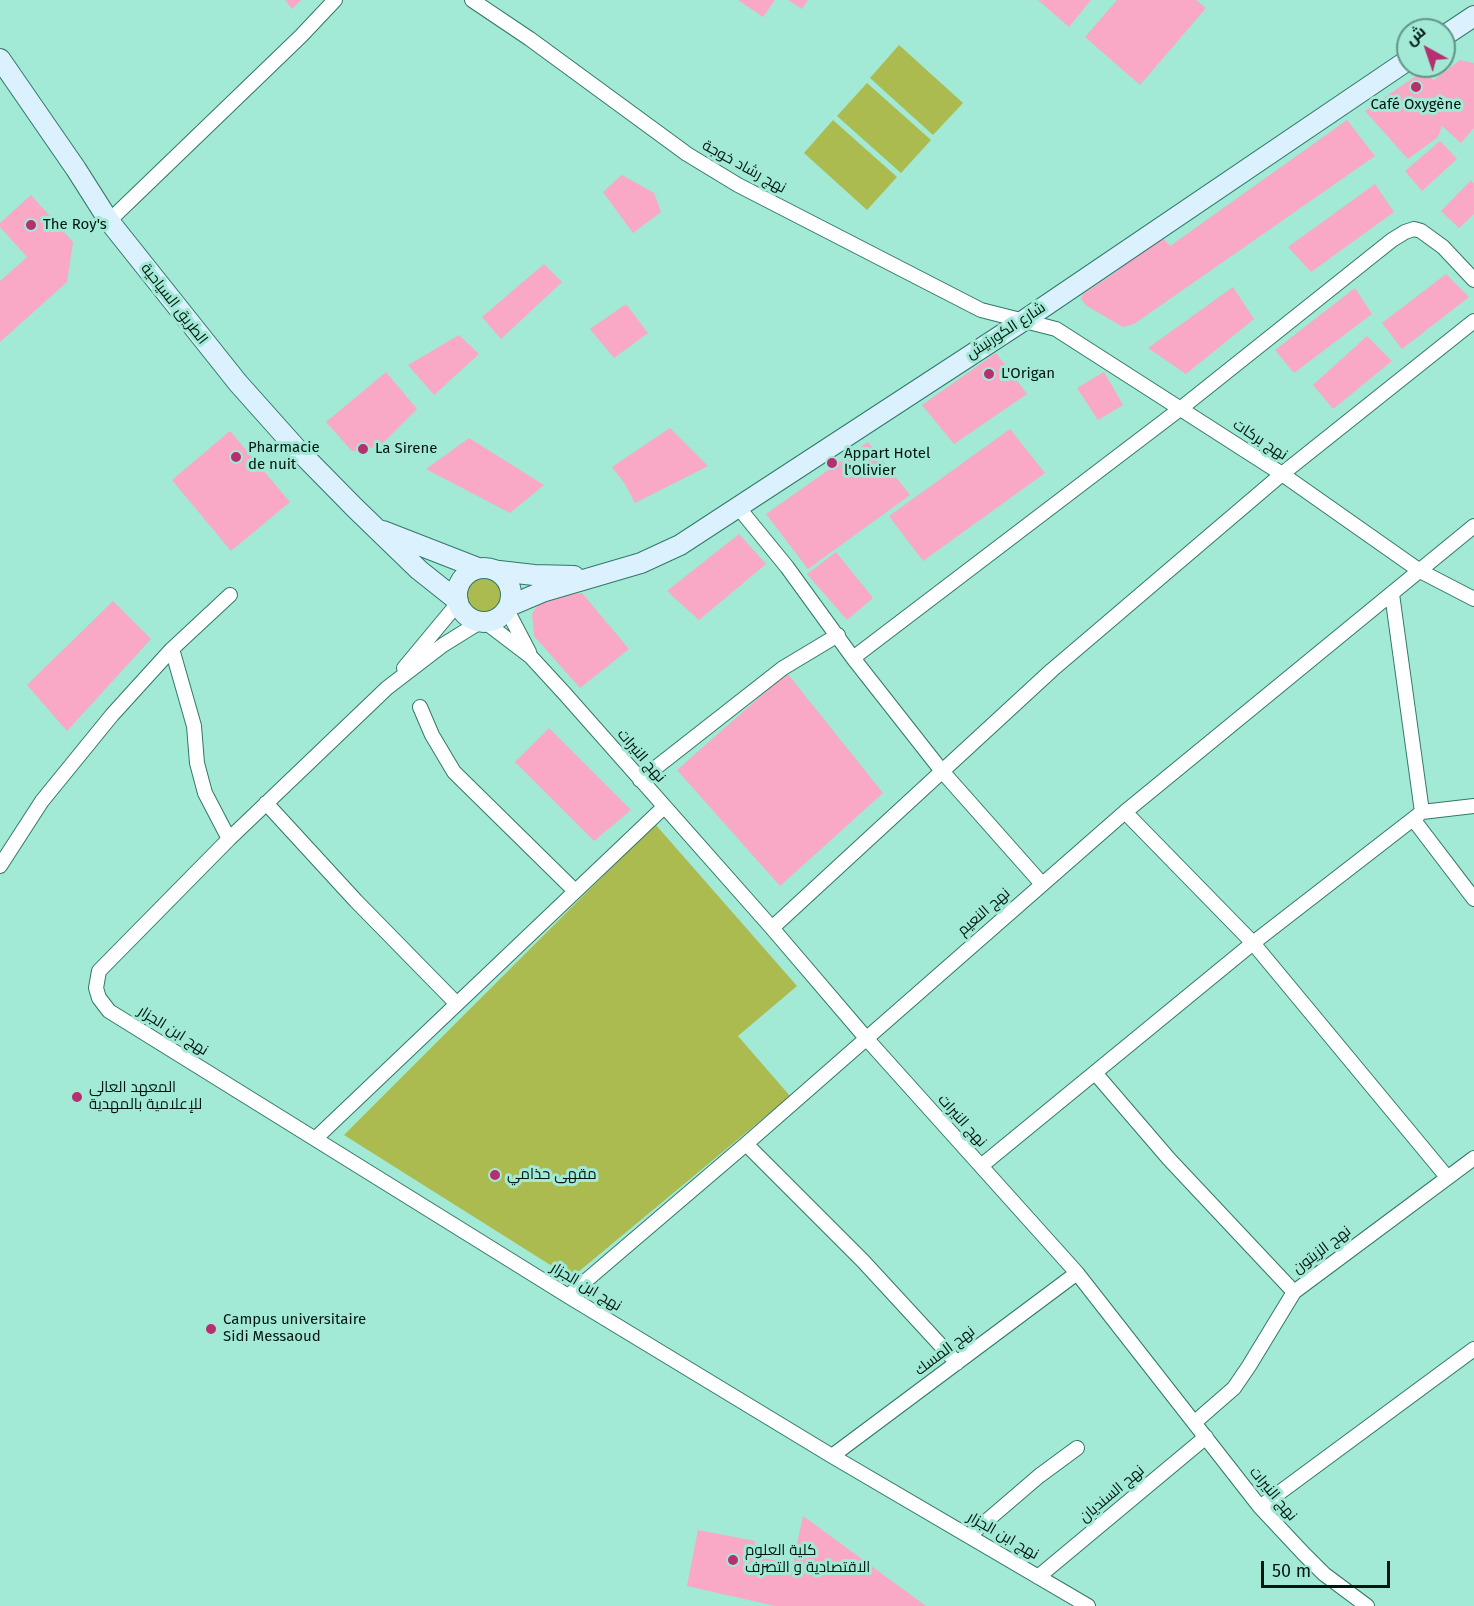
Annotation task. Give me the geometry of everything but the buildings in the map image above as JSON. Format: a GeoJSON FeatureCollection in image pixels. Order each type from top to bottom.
{"type":"FeatureCollection","features":[{"type":"Feature","properties":{"kind":"main road"},"geometry":{"type":"LineString","coordinates":[[1456,31],[1471,24]]}},
{"type":"Feature","properties":{"kind":"main road","name":"الطريق السياحية"},"geometry":{"type":"LineString","coordinates":[[0,59],[109,221],[238,383],[296,448],[375,528],[419,570],[458,602]]}},
{"type":"Feature","properties":{"kind":"main road","name":"شارع الكورنيش"},"geometry":{"type":"LineString","coordinates":[[508,608],[542,592],[641,563],[680,545],[1023,321],[1396,68]]}},
{"type":"Feature","properties":{"kind":"main road","name":"الطريق السياحية"},"geometry":{"type":"LineString","coordinates":[[375,528],[478,568]]}},
{"type":"Feature","properties":{"kind":"main road"},"geometry":{"type":"LineString","coordinates":[[478,568],[492,568],[499,571],[509,583],[512,598],[508,608],[498,619],[483,622],[466,615],[458,602],[457,594],[461,580],[478,568]]}},
{"type":"Feature","properties":{"kind":"main road","name":"شارع الكورنيش"},"geometry":{"type":"LineString","coordinates":[[499,571],[534,575],[591,576]]}},
{"type":"Feature","properties":{"kind":"street"},"geometry":{"type":"LineString","coordinates":[[109,221],[301,36],[335,0]]}},
{"type":"Feature","properties":{"kind":"street","name":"نهج رشاد خوجة"},"geometry":{"type":"LineString","coordinates":[[472,0],[530,39],[687,154],[738,184],[981,310],[1023,321]]}},
{"type":"Feature","properties":{"kind":"street"},"geometry":{"type":"LineString","coordinates":[[852,658],[1180,409],[1405,232],[1414,229],[1430,236],[1474,280]]}},
{"type":"Feature","properties":{"kind":"street","name":"نهج بركات"},"geometry":{"type":"LineString","coordinates":[[1023,321],[1056,329],[1282,474],[1420,572],[1474,599]]}},
{"type":"Feature","properties":{"kind":"street"},"geometry":{"type":"LineString","coordinates":[[772,928],[1052,670],[1282,474],[1474,321]]}},
{"type":"Feature","properties":{"kind":"street"},"geometry":{"type":"LineString","coordinates":[[738,507],[838,635],[852,658],[941,770],[1042,884]]}},
{"type":"Feature","properties":{"kind":"street","name":"نهج النعيم"},"geometry":{"type":"LineString","coordinates":[[568,1296],[746,1144],[1125,812],[1474,526]]}},
{"type":"Feature","properties":{"kind":"street"},"geometry":{"type":"LineString","coordinates":[[1392,594],[1418,816],[1474,899]]}},
{"type":"Feature","properties":{"kind":"street"},"geometry":{"type":"LineString","coordinates":[[0,866],[42,801],[112,715],[172,650],[230,595]]}},
{"type":"Feature","properties":{"kind":"street"},"geometry":{"type":"LineString","coordinates":[[387,688],[458,602]]}},
{"type":"Feature","properties":{"kind":"street"},"geometry":{"type":"LineString","coordinates":[[508,608],[531,657]]}},
{"type":"Feature","properties":{"kind":"street"},"geometry":{"type":"LineString","coordinates":[[172,650],[194,726],[197,763],[205,793],[229,838],[387,688],[443,645],[483,622],[531,657]]}},
{"type":"Feature","properties":{"kind":"street"},"geometry":{"type":"LineString","coordinates":[[640,780],[783,668],[838,635]]}},
{"type":"Feature","properties":{"kind":"street","name":"نهج النيرات"},"geometry":{"type":"LineString","coordinates":[[531,657],[772,928],[866,1038],[1077,1273],[1260,1507],[1324,1574],[1367,1606]]}},
{"type":"Feature","properties":{"kind":"street"},"geometry":{"type":"LineString","coordinates":[[420,707],[432,735],[454,772],[575,891]]}},
{"type":"Feature","properties":{"kind":"street"},"geometry":{"type":"LineString","coordinates":[[266,803],[356,901],[456,1003]]}},
{"type":"Feature","properties":{"kind":"street"},"geometry":{"type":"LineString","coordinates":[[981,1166],[1253,943],[1418,816],[1474,806]]}},
{"type":"Feature","properties":{"kind":"street"},"geometry":{"type":"LineString","coordinates":[[316,1138],[664,807]]}},
{"type":"Feature","properties":{"kind":"street"},"geometry":{"type":"LineString","coordinates":[[1125,812],[1253,943],[1447,1177]]}},
{"type":"Feature","properties":{"kind":"street","name":"نهج ابن الجزار"},"geometry":{"type":"LineString","coordinates":[[229,838],[99,971],[96,988],[99,998],[109,1011],[568,1296],[832,1456],[1088,1606]]}},
{"type":"Feature","properties":{"kind":"street"},"geometry":{"type":"LineString","coordinates":[[1096,1074],[1169,1159],[1294,1292]]}},
{"type":"Feature","properties":{"kind":"street"},"geometry":{"type":"LineString","coordinates":[[746,1144],[862,1261],[957,1363]]}},
{"type":"Feature","properties":{"kind":"street","name":"نهج الزيتون"},"geometry":{"type":"LineString","coordinates":[[1195,1422],[1234,1388],[1294,1292],[1474,1158]]}},
{"type":"Feature","properties":{"kind":"street","name":"نهج المسك"},"geometry":{"type":"LineString","coordinates":[[832,1456],[1077,1273]]}},
{"type":"Feature","properties":{"kind":"street"},"geometry":{"type":"LineString","coordinates":[[1260,1507],[1474,1349]]}},
{"type":"Feature","properties":{"kind":"street","name":"نهج السنديان"},"geometry":{"type":"LineString","coordinates":[[1038,1577],[1206,1437]]}},
{"type":"Feature","properties":{"kind":"street"},"geometry":{"type":"LineString","coordinates":[[969,1536],[1031,1482],[1077,1448]]}},
{"type":"Feature","properties":{"kind":"green space"},"geometry":{"type":"Polygon","coordinates":[[[899,45],[963,103],[933,135],[870,78],[899,45]]]}},
{"type":"Feature","properties":{"kind":"green space"},"geometry":{"type":"Polygon","coordinates":[[[867,83],[931,140],[901,173],[837,116],[867,83]]]}},
{"type":"Feature","properties":{"kind":"green space"},"geometry":{"type":"Polygon","coordinates":[[[833,120],[897,177],[867,210],[804,153],[833,120]]]}},
{"type":"Feature","properties":{"kind":"green space"},"geometry":{"type":"Polygon","coordinates":[[[483,577],[496,582],[501,595],[496,608],[483,613],[470,608],[465,595],[470,582],[483,577]]]}},
{"type":"Feature","properties":{"kind":"green space"},"geometry":{"type":"Polygon","coordinates":[[[655,824],[797,986],[738,1036],[790,1096],[571,1278],[344,1135],[655,824]]]}},
{"type":"Feature","properties":{"kind":"place","name":"Café Oxygène"},"geometry":{"type":"Point","coordinates":[1416,87]}},
{"type":"Feature","properties":{"kind":"place","name":"The Roy's"},"geometry":{"type":"Point","coordinates":[31,225]}},
{"type":"Feature","properties":{"kind":"place","name":"L'Origan"},"geometry":{"type":"Point","coordinates":[989,374]}},
{"type":"Feature","properties":{"kind":"place","name":"La Sirene"},"geometry":{"type":"Point","coordinates":[363,449]}},
{"type":"Feature","properties":{"kind":"place","name":"Pharmacie de nuit"},"geometry":{"type":"Point","coordinates":[236,457]}},
{"type":"Feature","properties":{"kind":"place","name":"Appart Hotel l'Olivier"},"geometry":{"type":"Point","coordinates":[832,463]}},
{"type":"Feature","properties":{"kind":"place","name":"المعهد العالي للإعلامية بالمهدية"},"geometry":{"type":"Point","coordinates":[77,1097]}},
{"type":"Feature","properties":{"kind":"place","name":"مقهى حذامي"},"geometry":{"type":"Point","coordinates":[495,1175]}},
{"type":"Feature","properties":{"kind":"place","name":"Campus universitaire Sidi Messaoud"},"geometry":{"type":"Point","coordinates":[211,1329]}},
{"type":"Feature","properties":{"kind":"place","name":"كلية العلوم الاقتصادية و التصرف"},"geometry":{"type":"Point","coordinates":[733,1560]}}]}
